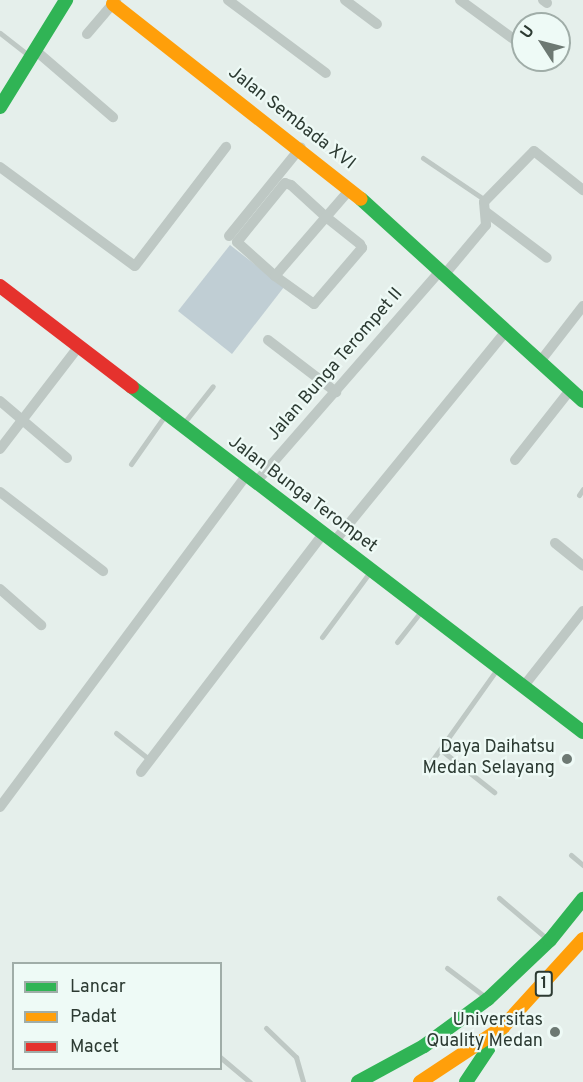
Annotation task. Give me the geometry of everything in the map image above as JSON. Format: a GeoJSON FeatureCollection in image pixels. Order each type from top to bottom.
{"type":"FeatureCollection","features":[{"type":"Feature","properties":{"kind":"main road"},"geometry":{"type":"LineString","coordinates":[[0,107],[66,0]]}},
{"type":"Feature","properties":{"kind":"main road","name":"Jalan Sembada XVI"},"geometry":{"type":"LineString","coordinates":[[114,2],[301,147],[443,272],[506,332],[541,360],[583,401]]}},
{"type":"Feature","properties":{"kind":"main road","name":"Jalan Bunga Terompet"},"geometry":{"type":"LineString","coordinates":[[0,286],[583,732]]}},
{"type":"Feature","properties":{"kind":"main road","name":"1"},"geometry":{"type":"LineString","coordinates":[[358,1082],[424,1047],[488,999],[550,940],[583,899]]}},
{"type":"Feature","properties":{"kind":"main road","name":"1"},"geometry":{"type":"LineString","coordinates":[[420,1082],[503,1027],[583,939]]}},
{"type":"Feature","properties":{"kind":"main road"},"geometry":{"type":"LineString","coordinates":[[466,1082],[503,1027]]}},
{"type":"Feature","properties":{"kind":"street"},"geometry":{"type":"LineString","coordinates":[[228,0],[326,73]]}},
{"type":"Feature","properties":{"kind":"street"},"geometry":{"type":"LineString","coordinates":[[345,0],[377,24]]}},
{"type":"Feature","properties":{"kind":"street"},"geometry":{"type":"LineString","coordinates":[[460,0],[511,37]]}},
{"type":"Feature","properties":{"kind":"street"},"geometry":{"type":"LineString","coordinates":[[87,34],[114,2]]}},
{"type":"Feature","properties":{"kind":"street"},"geometry":{"type":"LineString","coordinates":[[33,53],[113,117]]}},
{"type":"Feature","properties":{"kind":"street"},"geometry":{"type":"LineString","coordinates":[[0,167],[135,266],[226,147]]}},
{"type":"Feature","properties":{"kind":"street"},"geometry":{"type":"LineString","coordinates":[[229,236],[301,147]]}},
{"type":"Feature","properties":{"kind":"street"},"geometry":{"type":"LineString","coordinates":[[547,258],[486,212],[485,200],[534,150],[583,190]]}},
{"type":"Feature","properties":{"kind":"street"},"geometry":{"type":"LineString","coordinates":[[285,183],[326,217],[362,248],[316,303],[275,276],[237,242],[285,183]]}},
{"type":"Feature","properties":{"kind":"street"},"geometry":{"type":"LineString","coordinates":[[275,276],[350,189]]}},
{"type":"Feature","properties":{"kind":"street","name":"Jalan Bunga Terompet II"},"geometry":{"type":"LineString","coordinates":[[0,807],[252,479],[336,392],[486,225],[486,212]]}},
{"type":"Feature","properties":{"kind":"street"},"geometry":{"type":"LineString","coordinates":[[541,360],[583,306]]}},
{"type":"Feature","properties":{"kind":"street"},"geometry":{"type":"LineString","coordinates":[[141,772],[329,538],[506,332]]}},
{"type":"Feature","properties":{"kind":"street"},"geometry":{"type":"LineString","coordinates":[[268,340],[336,392]]}},
{"type":"Feature","properties":{"kind":"street"},"geometry":{"type":"LineString","coordinates":[[0,449],[79,346]]}},
{"type":"Feature","properties":{"kind":"street"},"geometry":{"type":"LineString","coordinates":[[515,460],[570,390]]}},
{"type":"Feature","properties":{"kind":"street"},"geometry":{"type":"LineString","coordinates":[[0,401],[23,418],[67,458]]}},
{"type":"Feature","properties":{"kind":"street"},"geometry":{"type":"LineString","coordinates":[[0,492],[103,571]]}},
{"type":"Feature","properties":{"kind":"street"},"geometry":{"type":"LineString","coordinates":[[555,543],[583,566]]}},
{"type":"Feature","properties":{"kind":"street"},"geometry":{"type":"LineString","coordinates":[[0,589],[41,624]]}},
{"type":"Feature","properties":{"kind":"street"},"geometry":{"type":"LineString","coordinates":[[523,687],[583,611]]}},
{"type":"Feature","properties":{"kind":"lane"},"geometry":{"type":"LineString","coordinates":[[0,33],[33,53]]}},
{"type":"Feature","properties":{"kind":"lane"},"geometry":{"type":"LineString","coordinates":[[423,158],[485,200]]}},
{"type":"Feature","properties":{"kind":"lane"},"geometry":{"type":"LineString","coordinates":[[182,425],[213,386]]}},
{"type":"Feature","properties":{"kind":"lane"},"geometry":{"type":"LineString","coordinates":[[130,464],[166,414]]}},
{"type":"Feature","properties":{"kind":"lane"},"geometry":{"type":"LineString","coordinates":[[579,495],[583,489]]}},
{"type":"Feature","properties":{"kind":"lane"},"geometry":{"type":"LineString","coordinates":[[322,637],[371,570]]}},
{"type":"Feature","properties":{"kind":"lane"},"geometry":{"type":"LineString","coordinates":[[397,642],[422,609]]}},
{"type":"Feature","properties":{"kind":"lane"},"geometry":{"type":"LineString","coordinates":[[431,762],[498,668]]}},
{"type":"Feature","properties":{"kind":"lane"},"geometry":{"type":"LineString","coordinates":[[116,733],[150,760]]}},
{"type":"Feature","properties":{"kind":"lane"},"geometry":{"type":"LineString","coordinates":[[441,750],[494,792]]}},
{"type":"Feature","properties":{"kind":"lane"},"geometry":{"type":"LineString","coordinates":[[571,855],[583,865]]}},
{"type":"Feature","properties":{"kind":"lane"},"geometry":{"type":"LineString","coordinates":[[499,898],[550,940]]}},
{"type":"Feature","properties":{"kind":"lane"},"geometry":{"type":"LineString","coordinates":[[447,968],[488,999]]}},
{"type":"Feature","properties":{"kind":"lane"},"geometry":{"type":"LineString","coordinates":[[266,1028],[296,1057],[303,1082]]}},
{"type":"Feature","properties":{"kind":"lane"},"geometry":{"type":"LineString","coordinates":[[222,1059],[250,1082]]}},
{"type":"Feature","properties":{"kind":"shaded area"},"geometry":{"type":"Polygon","coordinates":[[[230,245],[284,287],[232,354],[178,311],[230,245]]]}},
{"type":"Feature","properties":{"kind":"traffic: fast"},"geometry":{"type":"LineString","coordinates":[[0,107],[66,0]]}},
{"type":"Feature","properties":{"kind":"traffic: fast"},"geometry":{"type":"LineString","coordinates":[[361,199],[583,401]]}},
{"type":"Feature","properties":{"kind":"traffic: fast"},"geometry":{"type":"LineString","coordinates":[[132,387],[583,732]]}},
{"type":"Feature","properties":{"kind":"traffic: fast"},"geometry":{"type":"LineString","coordinates":[[358,1082],[424,1046],[488,999],[550,940],[583,899]]}},
{"type":"Feature","properties":{"kind":"traffic: fast"},"geometry":{"type":"LineString","coordinates":[[466,1082],[500,1031]]}},
{"type":"Feature","properties":{"kind":"traffic: slow"},"geometry":{"type":"LineString","coordinates":[[113,4],[361,199]]}},
{"type":"Feature","properties":{"kind":"traffic: slow"},"geometry":{"type":"LineString","coordinates":[[420,1082],[503,1027],[583,939]]}},
{"type":"Feature","properties":{"kind":"traffic: jam"},"geometry":{"type":"LineString","coordinates":[[0,286],[132,387]]}},
{"type":"Feature","properties":{"kind":"place","name":"Daya Daihatsu Medan Selayang"},"geometry":{"type":"Point","coordinates":[567,759]}},
{"type":"Feature","properties":{"kind":"place","name":"Universitas Quality Medan"},"geometry":{"type":"Point","coordinates":[555,1032]}}]}
